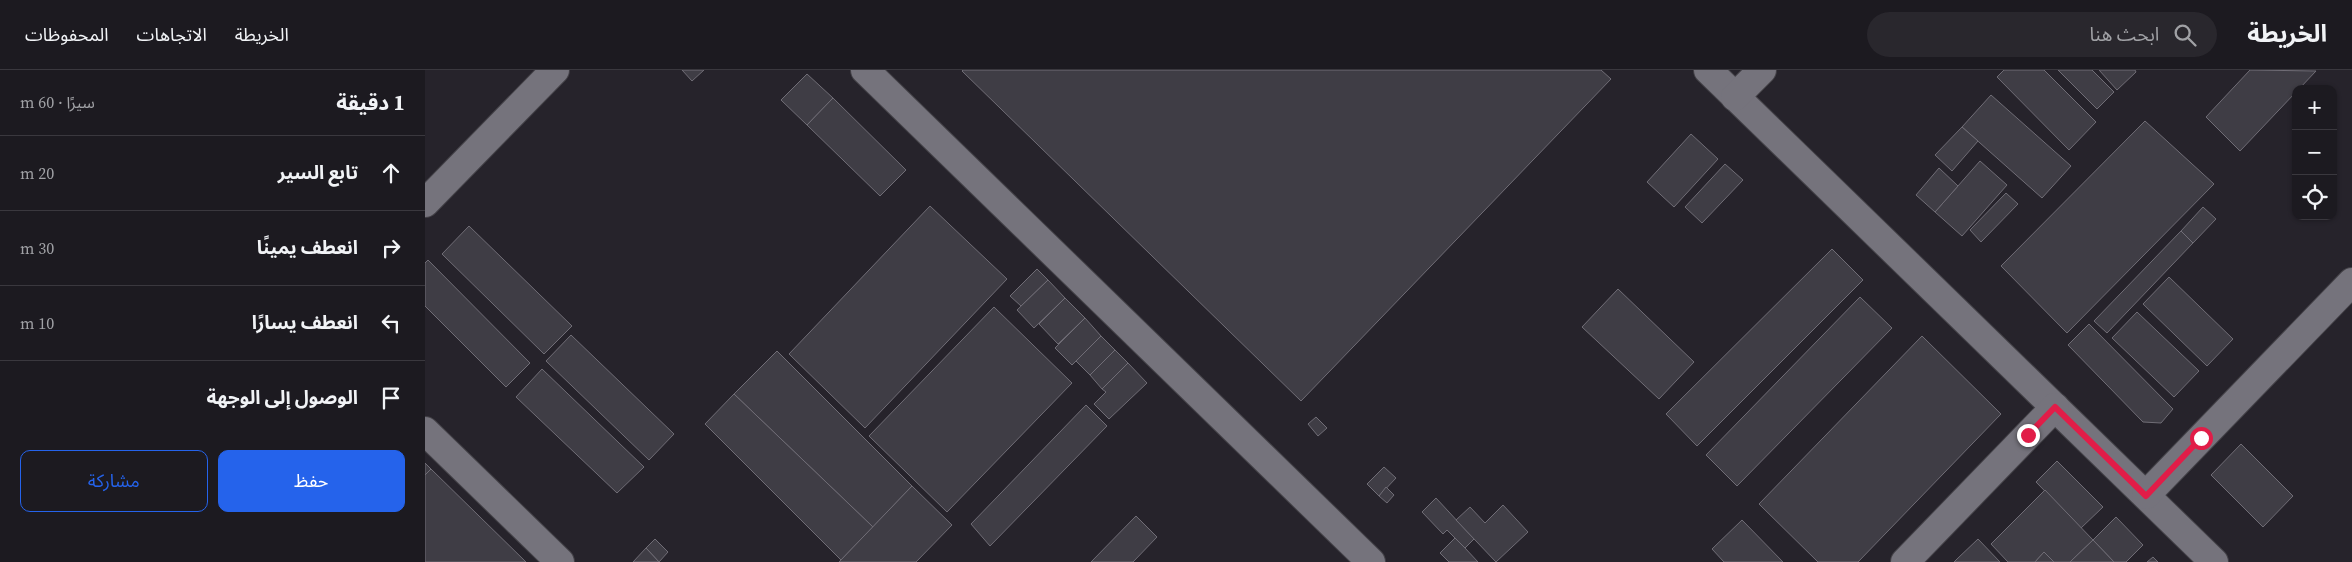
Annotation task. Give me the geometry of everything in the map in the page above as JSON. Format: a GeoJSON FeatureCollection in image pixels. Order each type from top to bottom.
{"type":"FeatureCollection","features":[{"type":"Feature","properties":{"kind":"lane"},"geometry":{"type":"LineString","coordinates":[[425,203],[555,70]]}},
{"type":"Feature","properties":{"kind":"lane"},"geometry":{"type":"LineString","coordinates":[[865,70],[1371,562]]}},
{"type":"Feature","properties":{"kind":"lane"},"geometry":{"type":"LineString","coordinates":[[1707,70],[2214,562]]}},
{"type":"Feature","properties":{"kind":"lane"},"geometry":{"type":"LineString","coordinates":[[1735,97],[1762,70]]}},
{"type":"Feature","properties":{"kind":"lane"},"geometry":{"type":"LineString","coordinates":[[2146,496],[2352,282]]}},
{"type":"Feature","properties":{"kind":"lane"},"geometry":{"type":"LineString","coordinates":[[1905,562],[2055,407]]}},
{"type":"Feature","properties":{"kind":"lane"},"geometry":{"type":"LineString","coordinates":[[425,431],[560,562]]}},
{"type":"Feature","properties":{"kind":"building"},"geometry":{"type":"Polygon","coordinates":[[[682,70],[704,70],[692,81],[682,70]]]}},
{"type":"Feature","properties":{"kind":"building"},"geometry":{"type":"Polygon","coordinates":[[[963,70],[1601,70],[1611,79],[1301,401],[963,70]]]}},
{"type":"Feature","properties":{"kind":"building"},"geometry":{"type":"Polygon","coordinates":[[[2004,70],[2044,70],[2096,122],[2069,150],[1997,77],[2004,70]]]}},
{"type":"Feature","properties":{"kind":"building"},"geometry":{"type":"Polygon","coordinates":[[[2058,70],[2092,70],[2114,92],[2097,109],[2058,70]]]}},
{"type":"Feature","properties":{"kind":"building"},"geometry":{"type":"Polygon","coordinates":[[[2099,70],[2135,70],[2136,72],[2117,90],[2099,70]]]}},
{"type":"Feature","properties":{"kind":"building"},"geometry":{"type":"Polygon","coordinates":[[[2250,70],[2316,71],[2303,85],[2292,85],[2292,96],[2240,151],[2206,117],[2250,70]]]}},
{"type":"Feature","properties":{"kind":"building"},"geometry":{"type":"Polygon","coordinates":[[[807,74],[833,98],[807,125],[781,100],[807,74]]]}},
{"type":"Feature","properties":{"kind":"building"},"geometry":{"type":"Polygon","coordinates":[[[1991,95],[2071,166],[2042,198],[1962,127],[1991,95]]]}},
{"type":"Feature","properties":{"kind":"building"},"geometry":{"type":"Polygon","coordinates":[[[833,98],[906,170],[880,196],[807,125],[833,98]]]}},
{"type":"Feature","properties":{"kind":"building"},"geometry":{"type":"Polygon","coordinates":[[[2145,121],[2214,184],[2067,333],[2001,266],[2145,121]]]}},
{"type":"Feature","properties":{"kind":"building"},"geometry":{"type":"Polygon","coordinates":[[[1962,127],[1978,141],[1952,171],[1935,155],[1962,127]]]}},
{"type":"Feature","properties":{"kind":"building"},"geometry":{"type":"Polygon","coordinates":[[[1691,134],[1718,159],[1674,207],[1647,182],[1691,134]]]}},
{"type":"Feature","properties":{"kind":"building"},"geometry":{"type":"Polygon","coordinates":[[[1980,161],[2007,185],[1962,236],[1935,212],[1980,161]]]}},
{"type":"Feature","properties":{"kind":"building"},"geometry":{"type":"Polygon","coordinates":[[[1725,164],[1743,180],[1702,223],[1685,207],[1725,164]]]}},
{"type":"Feature","properties":{"kind":"building"},"geometry":{"type":"Polygon","coordinates":[[[1939,168],[1958,186],[1935,212],[1916,195],[1939,168]]]}},
{"type":"Feature","properties":{"kind":"building"},"geometry":{"type":"Polygon","coordinates":[[[2006,193],[2018,204],[1981,242],[1970,230],[2006,193]]]}},
{"type":"Feature","properties":{"kind":"building"},"geometry":{"type":"Polygon","coordinates":[[[930,206],[1007,279],[865,428],[789,354],[930,206]]]}},
{"type":"Feature","properties":{"kind":"building"},"geometry":{"type":"Polygon","coordinates":[[[2203,207],[2216,219],[2193,243],[2181,231],[2203,207]]]}},
{"type":"Feature","properties":{"kind":"building"},"geometry":{"type":"Polygon","coordinates":[[[469,226],[572,326],[544,354],[442,254],[469,226]]]}},
{"type":"Feature","properties":{"kind":"building"},"geometry":{"type":"Polygon","coordinates":[[[2181,231],[2193,243],[2107,333],[2094,321],[2181,231]]]}},
{"type":"Feature","properties":{"kind":"building"},"geometry":{"type":"Polygon","coordinates":[[[1832,249],[1863,280],[1697,446],[1666,414],[1832,249]]]}},
{"type":"Feature","properties":{"kind":"building"},"geometry":{"type":"Polygon","coordinates":[[[428,260],[530,363],[506,387],[425,306],[425,263],[428,260]]]}},
{"type":"Feature","properties":{"kind":"building"},"geometry":{"type":"Polygon","coordinates":[[[1037,269],[1048,280],[1021,306],[1010,296],[1037,269]]]}},
{"type":"Feature","properties":{"kind":"building"},"geometry":{"type":"Polygon","coordinates":[[[2169,277],[2233,339],[2207,366],[2143,304],[2169,277]]]}},
{"type":"Feature","properties":{"kind":"building"},"geometry":{"type":"Polygon","coordinates":[[[1048,280],[1065,298],[1034,328],[1017,310],[1048,280]]]}},
{"type":"Feature","properties":{"kind":"building"},"geometry":{"type":"Polygon","coordinates":[[[1618,289],[1694,362],[1659,399],[1582,327],[1618,289]]]}},
{"type":"Feature","properties":{"kind":"building"},"geometry":{"type":"Polygon","coordinates":[[[1860,297],[1892,328],[1737,486],[1706,455],[1860,297]]]}},
{"type":"Feature","properties":{"kind":"building"},"geometry":{"type":"Polygon","coordinates":[[[1065,298],[1085,318],[1058,344],[1039,324],[1065,298]]]}},
{"type":"Feature","properties":{"kind":"building"},"geometry":{"type":"Polygon","coordinates":[[[994,307],[1072,383],[947,512],[869,436],[994,307]]]}},
{"type":"Feature","properties":{"kind":"building"},"geometry":{"type":"Polygon","coordinates":[[[2137,312],[2199,371],[2174,397],[2112,338],[2137,312]]]}},
{"type":"Feature","properties":{"kind":"building"},"geometry":{"type":"Polygon","coordinates":[[[1085,318],[1101,336],[1072,365],[1055,348],[1085,318]]]}},
{"type":"Feature","properties":{"kind":"building"},"geometry":{"type":"Polygon","coordinates":[[[2089,324],[2173,409],[2161,423],[2143,422],[2068,345],[2089,324]]]}},
{"type":"Feature","properties":{"kind":"building"},"geometry":{"type":"Polygon","coordinates":[[[571,335],[674,434],[649,460],[546,361],[571,335]]]}},
{"type":"Feature","properties":{"kind":"building"},"geometry":{"type":"Polygon","coordinates":[[[1101,336],[1115,350],[1090,375],[1076,361],[1101,336]]]}},
{"type":"Feature","properties":{"kind":"building"},"geometry":{"type":"Polygon","coordinates":[[[1922,336],[2001,414],[1858,562],[1818,562],[1759,504],[1922,336]]]}},
{"type":"Feature","properties":{"kind":"building"},"geometry":{"type":"Polygon","coordinates":[[[1115,350],[1128,363],[1102,389],[1090,375],[1115,350]]]}},
{"type":"Feature","properties":{"kind":"building"},"geometry":{"type":"Polygon","coordinates":[[[777,351],[912,486],[873,527],[734,394],[777,351]]]}},
{"type":"Feature","properties":{"kind":"building"},"geometry":{"type":"Polygon","coordinates":[[[1128,363],[1147,383],[1109,419],[1094,404],[1106,392],[1102,389],[1128,363]]]}},
{"type":"Feature","properties":{"kind":"building"},"geometry":{"type":"Polygon","coordinates":[[[542,369],[644,467],[617,493],[516,397],[542,369]]]}},
{"type":"Feature","properties":{"kind":"building"},"geometry":{"type":"Polygon","coordinates":[[[734,394],[873,527],[841,560],[705,424],[734,394]]]}},
{"type":"Feature","properties":{"kind":"building"},"geometry":{"type":"Polygon","coordinates":[[[1086,405],[1107,426],[990,546],[971,524],[1086,405]]]}},
{"type":"Feature","properties":{"kind":"building"},"geometry":{"type":"Polygon","coordinates":[[[1316,417],[1327,428],[1318,436],[1308,424],[1316,417]]]}},
{"type":"Feature","properties":{"kind":"building"},"geometry":{"type":"Polygon","coordinates":[[[2241,444],[2293,496],[2263,527],[2211,475],[2241,444]]]}},
{"type":"Feature","properties":{"kind":"building"},"geometry":{"type":"Polygon","coordinates":[[[2057,461],[2103,507],[2081,528],[2036,482],[2057,461]]]}},
{"type":"Feature","properties":{"kind":"building"},"geometry":{"type":"Polygon","coordinates":[[[425,463],[431,469],[425,475],[425,463]]]}},
{"type":"Feature","properties":{"kind":"building"},"geometry":{"type":"Polygon","coordinates":[[[1384,467],[1396,478],[1379,496],[1367,484],[1384,467]]]}},
{"type":"Feature","properties":{"kind":"building"},"geometry":{"type":"Polygon","coordinates":[[[431,469],[526,562],[425,562],[425,475],[431,469]]]}},
{"type":"Feature","properties":{"kind":"building"},"geometry":{"type":"Polygon","coordinates":[[[912,486],[952,525],[916,562],[839,562],[912,486]]]}},
{"type":"Feature","properties":{"kind":"building"},"geometry":{"type":"Polygon","coordinates":[[[1386,487],[1394,495],[1387,503],[1379,496],[1386,487]]]}},
{"type":"Feature","properties":{"kind":"building"},"geometry":{"type":"Polygon","coordinates":[[[2045,490],[2093,540],[2070,562],[2054,562],[2044,552],[2035,562],[2008,562],[1991,544],[2045,490]]]}},
{"type":"Feature","properties":{"kind":"building"},"geometry":{"type":"Polygon","coordinates":[[[1436,498],[1474,539],[1465,548],[1447,530],[1443,534],[1422,512],[1436,498]]]}},
{"type":"Feature","properties":{"kind":"building"},"geometry":{"type":"Polygon","coordinates":[[[1503,505],[1528,532],[1496,562],[1456,520],[1470,507],[1485,523],[1503,505]]]}},
{"type":"Feature","properties":{"kind":"building"},"geometry":{"type":"Polygon","coordinates":[[[1136,516],[1157,537],[1133,562],[1091,562],[1136,516]]]}},
{"type":"Feature","properties":{"kind":"building"},"geometry":{"type":"Polygon","coordinates":[[[2116,517],[2143,545],[2126,562],[2114,562],[2093,540],[2116,517]]]}},
{"type":"Feature","properties":{"kind":"building"},"geometry":{"type":"Polygon","coordinates":[[[1742,520],[1783,562],[1724,562],[1712,549],[1742,520]]]}},
{"type":"Feature","properties":{"kind":"building"},"geometry":{"type":"Polygon","coordinates":[[[1455,538],[1478,562],[1449,562],[1440,553],[1455,538]]]}},
{"type":"Feature","properties":{"kind":"building"},"geometry":{"type":"Polygon","coordinates":[[[655,539],[668,552],[659,562],[646,548],[655,539]]]}},
{"type":"Feature","properties":{"kind":"building"},"geometry":{"type":"Polygon","coordinates":[[[1978,539],[2000,562],[1954,562],[1957,559],[1978,539]]]}},
{"type":"Feature","properties":{"kind":"building"},"geometry":{"type":"Polygon","coordinates":[[[2093,540],[2114,562],[2070,562],[2093,540]]]}},
{"type":"Feature","properties":{"kind":"building"},"geometry":{"type":"Polygon","coordinates":[[[646,548],[659,562],[633,562],[646,548]]]}},
{"type":"Feature","properties":{"kind":"building"},"geometry":{"type":"Polygon","coordinates":[[[2044,552],[2054,562],[2035,562],[2044,552]]]}},
{"type":"Feature","properties":{"kind":"building"},"geometry":{"type":"Polygon","coordinates":[[[2153,557],[2158,562],[2147,562],[2153,557]]]}},
{"type":"Feature","properties":{"kind":"route"},"geometry":{"type":"LineString","coordinates":[[2028,435],[2055,407],[2146,496],[2201,438]]}}]}
